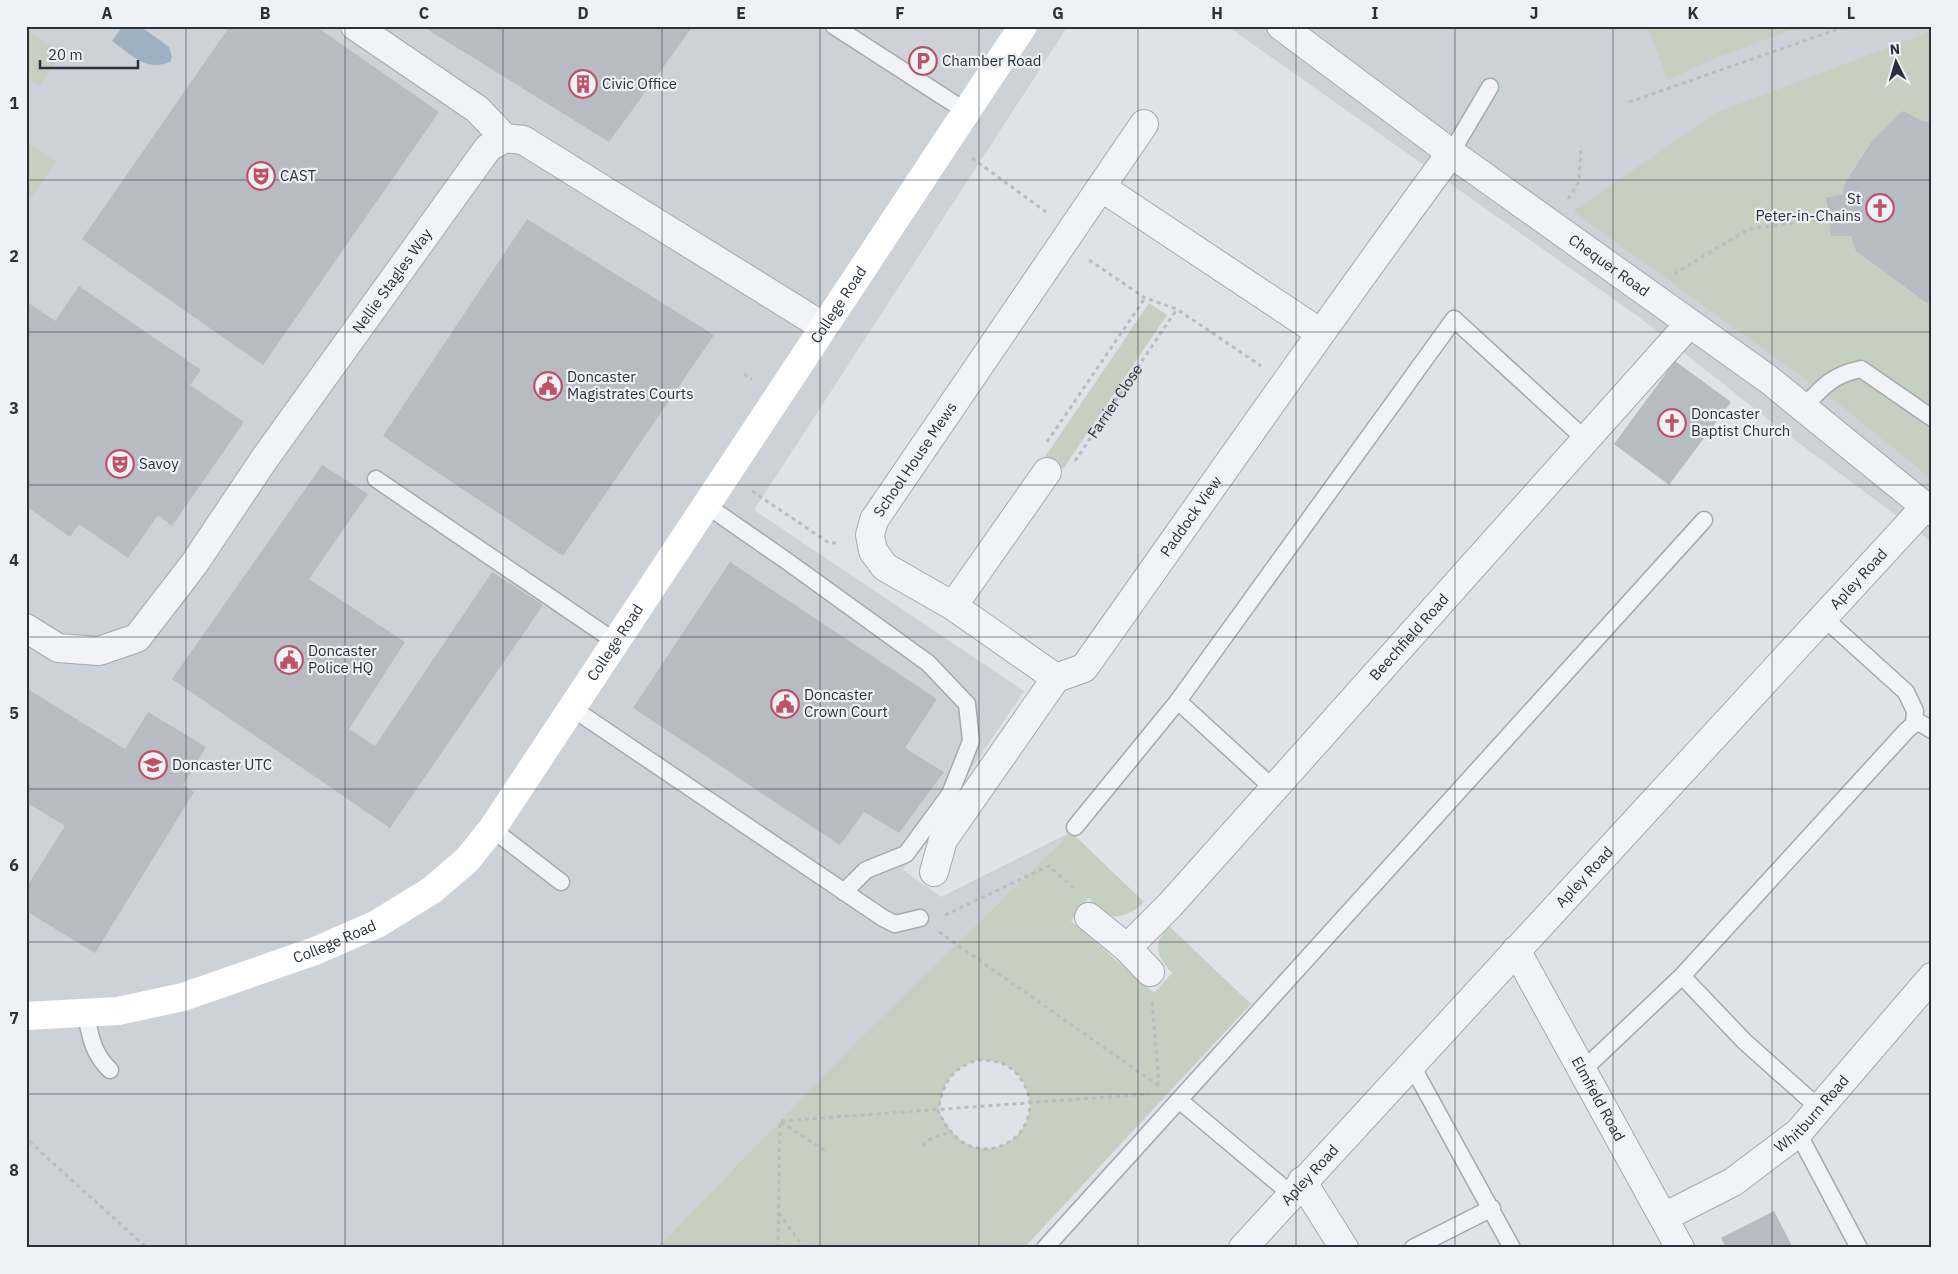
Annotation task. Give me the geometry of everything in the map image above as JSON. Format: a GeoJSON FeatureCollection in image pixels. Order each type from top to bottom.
{"type":"FeatureCollection","features":[{"type":"Feature","properties":{"kind":"street"},"geometry":{"type":"LineString","coordinates":[[355,26],[477,109],[505,138],[522,140],[824,327]]}},
{"type":"Feature","properties":{"kind":"street","name":"College Road"},"geometry":{"type":"LineString","coordinates":[[26,1016],[118,1011],[183,997],[315,951],[377,924],[432,890],[467,860],[492,829],[1023,26]]}},
{"type":"Feature","properties":{"kind":"street","name":"Chequer Road"},"geometry":{"type":"LineString","coordinates":[[1281,26],[1450,153],[1768,379],[1928,510]]}},
{"type":"Feature","properties":{"kind":"street","name":"School House Mews"},"geometry":{"type":"LineString","coordinates":[[871,541],[874,520],[1144,124]]}},
{"type":"Feature","properties":{"kind":"street","name":"Nellie Stagles Way"},"geometry":{"type":"LineString","coordinates":[[26,628],[58,648],[99,651],[137,638],[194,564],[265,458],[488,148],[505,138]]}},
{"type":"Feature","properties":{"kind":"street","name":"Paddock View"},"geometry":{"type":"LineString","coordinates":[[1056,678],[1084,668],[1288,382],[1320,332],[1450,153]]}},
{"type":"Feature","properties":{"kind":"street"},"geometry":{"type":"LineString","coordinates":[[1101,187],[1320,332]]}},
{"type":"Feature","properties":{"kind":"street","name":"Beechfield Road"},"geometry":{"type":"LineString","coordinates":[[1127,948],[1170,905],[1689,324]]}},
{"type":"Feature","properties":{"kind":"street"},"geometry":{"type":"LineString","coordinates":[[953,606],[1047,472]]}},
{"type":"Feature","properties":{"kind":"street","name":"Apley Road"},"geometry":{"type":"LineString","coordinates":[[1243,1248],[1296,1188],[1823,617],[1928,510]]}},
{"type":"Feature","properties":{"kind":"street"},"geometry":{"type":"LineString","coordinates":[[871,541],[873,551],[884,567],[953,606],[1056,678],[943,840],[934,872]]}},
{"type":"Feature","properties":{"kind":"street"},"geometry":{"type":"LineString","coordinates":[[1089,917],[1127,948],[1150,972]]}},
{"type":"Feature","properties":{"kind":"street","name":"Elmfield Road"},"geometry":{"type":"LineString","coordinates":[[1516,950],[1680,1248]]}},
{"type":"Feature","properties":{"kind":"street","name":"Whitburn Road"},"geometry":{"type":"LineString","coordinates":[[1664,1217],[1733,1182],[1798,1133],[1819,1108],[1928,993]]}},
{"type":"Feature","properties":{"kind":"street"},"geometry":{"type":"LineString","coordinates":[[1296,1188],[1344,1248]]}},
{"type":"Feature","properties":{"kind":"lane"},"geometry":{"type":"LineString","coordinates":[[834,26],[966,112]]}},
{"type":"Feature","properties":{"kind":"lane"},"geometry":{"type":"LineString","coordinates":[[1450,153],[1490,87]]}},
{"type":"Feature","properties":{"kind":"lane"},"geometry":{"type":"LineString","coordinates":[[1075,827],[1178,701],[1454,319],[1586,440]]}},
{"type":"Feature","properties":{"kind":"lane"},"geometry":{"type":"LineString","coordinates":[[1803,408],[1826,382],[1847,372],[1861,369],[1932,418]]}},
{"type":"Feature","properties":{"kind":"lane"},"geometry":{"type":"LineString","coordinates":[[376,480],[616,642]]}},
{"type":"Feature","properties":{"kind":"lane"},"geometry":{"type":"LineString","coordinates":[[706,506],[784,559],[928,663],[967,704],[971,741],[950,794],[906,854],[866,870],[844,892]]}},
{"type":"Feature","properties":{"kind":"lane"},"geometry":{"type":"LineString","coordinates":[[1045,1248],[1174,1096],[1704,520]]}},
{"type":"Feature","properties":{"kind":"lane"},"geometry":{"type":"LineString","coordinates":[[1823,617],[1906,692],[1915,711],[1914,724]]}},
{"type":"Feature","properties":{"kind":"lane"},"geometry":{"type":"LineString","coordinates":[[1178,701],[1274,788]]}},
{"type":"Feature","properties":{"kind":"lane"},"geometry":{"type":"LineString","coordinates":[[572,708],[882,918],[895,924],[920,918]]}},
{"type":"Feature","properties":{"kind":"lane"},"geometry":{"type":"LineString","coordinates":[[1583,1070],[1682,976],[1914,724],[1920,723],[1932,730]]}},
{"type":"Feature","properties":{"kind":"lane"},"geometry":{"type":"LineString","coordinates":[[492,829],[561,882]]}},
{"type":"Feature","properties":{"kind":"lane"},"geometry":{"type":"LineString","coordinates":[[1682,976],[1744,1041],[1819,1108]]}},
{"type":"Feature","properties":{"kind":"lane"},"geometry":{"type":"LineString","coordinates":[[86,1014],[92,1044],[100,1060],[110,1070]]}},
{"type":"Feature","properties":{"kind":"lane"},"geometry":{"type":"LineString","coordinates":[[1411,1064],[1492,1208],[1512,1248]]}},
{"type":"Feature","properties":{"kind":"lane"},"geometry":{"type":"LineString","coordinates":[[1174,1096],[1296,1188]]}},
{"type":"Feature","properties":{"kind":"lane"},"geometry":{"type":"LineString","coordinates":[[1798,1133],[1859,1248]]}},
{"type":"Feature","properties":{"kind":"lane"},"geometry":{"type":"LineString","coordinates":[[1413,1248],[1492,1208]]}},
{"type":"Feature","properties":{"kind":"path"},"geometry":{"type":"LineString","coordinates":[[1629,102],[1847,26]]}},
{"type":"Feature","properties":{"kind":"path"},"geometry":{"type":"LineString","coordinates":[[948,140],[1067,237],[1146,298],[1177,309],[1288,382]]}},
{"type":"Feature","properties":{"kind":"path"},"geometry":{"type":"LineString","coordinates":[[1550,224],[1580,182],[1581,146]]}},
{"type":"Feature","properties":{"kind":"path"},"geometry":{"type":"LineString","coordinates":[[1673,274],[1749,229],[1828,218]]}},
{"type":"Feature","properties":{"kind":"path"},"geometry":{"type":"LineString","coordinates":[[1047,472],[1036,457],[1146,298]]}},
{"type":"Feature","properties":{"kind":"path","name":"Farrier Close"},"geometry":{"type":"LineString","coordinates":[[1047,472],[1064,476],[1177,309]]}},
{"type":"Feature","properties":{"kind":"path"},"geometry":{"type":"LineString","coordinates":[[727,474],[829,543],[871,541]]}},
{"type":"Feature","properties":{"kind":"path"},"geometry":{"type":"LineString","coordinates":[[920,918],[940,917],[1049,866],[1080,894],[1089,917]]}},
{"type":"Feature","properties":{"kind":"path"},"geometry":{"type":"LineString","coordinates":[[920,918],[1174,1096]]}},
{"type":"Feature","properties":{"kind":"path"},"geometry":{"type":"LineString","coordinates":[[1150,972],[1159,1086]]}},
{"type":"Feature","properties":{"kind":"path"},"geometry":{"type":"LineString","coordinates":[[978,1060],[995,1060],[1018,1072],[1028,1090],[1031,1103],[1028,1119],[1020,1132],[1011,1141],[997,1148],[987,1150],[967,1145],[950,1133],[938,1110],[947,1080],[963,1065],[978,1060]]}},
{"type":"Feature","properties":{"kind":"path"},"geometry":{"type":"LineString","coordinates":[[780,1122],[1031,1103],[1174,1096]]}},
{"type":"Feature","properties":{"kind":"path"},"geometry":{"type":"LineString","coordinates":[[780,1122],[828,1152]]}},
{"type":"Feature","properties":{"kind":"path"},"geometry":{"type":"LineString","coordinates":[[778,1248],[780,1122]]}},
{"type":"Feature","properties":{"kind":"path"},"geometry":{"type":"LineString","coordinates":[[923,1146],[933,1137],[950,1133]]}},
{"type":"Feature","properties":{"kind":"path"},"geometry":{"type":"LineString","coordinates":[[26,1134],[32,1144],[147,1248]]}},
{"type":"Feature","properties":{"kind":"path"},"geometry":{"type":"LineString","coordinates":[[778,1212],[804,1248]]}},
{"type":"Feature","properties":{"kind":"shaded area"},"geometry":{"type":"Polygon","coordinates":[[[26,26],[1068,26],[754,510],[1024,691],[903,870],[941,897],[1071,832],[861,1037],[657,1248],[26,1248],[26,26]]]}},
{"type":"Feature","properties":{"kind":"shaded area"},"geometry":{"type":"Polygon","coordinates":[[[1227,26],[1932,26],[1832,399],[1932,480],[1932,542],[1788,435],[1639,317],[1227,26]]]}},
{"type":"Feature","properties":{"kind":"green space"},"geometry":{"type":"Polygon","coordinates":[[[1647,26],[1802,26],[1711,60],[1668,80],[1647,26]]]}},
{"type":"Feature","properties":{"kind":"green space"},"geometry":{"type":"Polygon","coordinates":[[[28,30],[62,54],[40,86],[26,76],[28,30]]]}},
{"type":"Feature","properties":{"kind":"green space"},"geometry":{"type":"Polygon","coordinates":[[[1932,31],[1932,480],[1832,399],[1573,211],[1718,112],[1932,31]]]}},
{"type":"Feature","properties":{"kind":"green space"},"geometry":{"type":"Polygon","coordinates":[[[27,141],[56,161],[31,198],[26,194],[27,141]]]}},
{"type":"Feature","properties":{"kind":"green space"},"geometry":{"type":"Polygon","coordinates":[[[1149,303],[1167,315],[1063,469],[1045,457],[1149,303]]]}},
{"type":"Feature","properties":{"kind":"green space"},"geometry":{"type":"Polygon","coordinates":[[[1071,832],[1144,902],[1125,915],[1108,916],[1101,912],[1089,898],[1071,921],[1154,993],[1172,973],[1162,961],[1158,950],[1160,939],[1169,926],[1251,1004],[1024,1248],[657,1248],[861,1037],[1071,832]],[[978,1060],[968,1064],[955,1072],[946,1084],[939,1110],[953,1133],[970,1145],[987,1149],[1004,1144],[1018,1134],[1027,1119],[1030,1102],[1023,1082],[1014,1071],[1004,1064],[978,1060]]]}},
{"type":"Feature","properties":{"kind":"water"},"geometry":{"type":"Polygon","coordinates":[[[123,26],[140,26],[169,47],[172,57],[170,62],[161,65],[146,63],[112,41],[123,26]]]}},
{"type":"Feature","properties":{"kind":"building","name":"CAST"},"geometry":{"type":"Polygon","coordinates":[[[230,26],[315,26],[439,112],[263,365],[82,239],[230,26]]]}},
{"type":"Feature","properties":{"kind":"building","name":"Civic Office"},"geometry":{"type":"Polygon","coordinates":[[[422,26],[693,26],[609,142],[422,26]]]}},
{"type":"Feature","properties":{"kind":"building","name":"St Peter-in-Chains"},"geometry":{"type":"Polygon","coordinates":[[[1903,111],[1922,121],[1932,122],[1932,298],[1927,303],[1856,251],[1851,236],[1831,236],[1826,198],[1843,194],[1844,185],[1872,141],[1903,111]]]}},
{"type":"Feature","properties":{"kind":"building","name":"Doncaster Magistrates Courts"},"geometry":{"type":"Polygon","coordinates":[[[527,219],[714,335],[563,556],[383,436],[527,219]]]}},
{"type":"Feature","properties":{"kind":"building","name":"Savoy"},"geometry":{"type":"Polygon","coordinates":[[[79,286],[201,370],[190,385],[244,422],[172,526],[158,515],[128,558],[79,524],[70,537],[26,506],[26,301],[55,321],[79,286]]]}},
{"type":"Feature","properties":{"kind":"building","name":"Doncaster Baptist Church"},"geometry":{"type":"Polygon","coordinates":[[[1675,361],[1731,402],[1669,485],[1614,444],[1675,361]]]}},
{"type":"Feature","properties":{"kind":"building","name":"Doncaster Police HQ"},"geometry":{"type":"Polygon","coordinates":[[[322,465],[368,494],[309,579],[405,642],[349,729],[375,746],[492,572],[543,605],[390,828],[172,679],[322,465]]]}},
{"type":"Feature","properties":{"kind":"building","name":"Doncaster Crown Court"},"geometry":{"type":"Polygon","coordinates":[[[730,562],[937,699],[905,748],[944,772],[899,833],[864,812],[840,845],[633,708],[730,562]]]}},
{"type":"Feature","properties":{"kind":"building"},"geometry":{"type":"Polygon","coordinates":[[[26,688],[125,749],[148,712],[206,747],[183,785],[194,792],[95,953],[26,911],[26,888],[65,826],[26,802],[26,688]]]}},
{"type":"Feature","properties":{"kind":"building"},"geometry":{"type":"Polygon","coordinates":[[[1774,1211],[1793,1248],[1726,1248],[1721,1238],[1774,1211]]]}},
{"type":"Feature","properties":{"kind":"place","name":"Chamber Road"},"geometry":{"type":"Point","coordinates":[923,61]}},
{"type":"Feature","properties":{"kind":"place","name":"Civic Office"},"geometry":{"type":"Point","coordinates":[583,84]}},
{"type":"Feature","properties":{"kind":"place","name":"CAST"},"geometry":{"type":"Point","coordinates":[261,176]}},
{"type":"Feature","properties":{"kind":"place","name":"St Peter-in-Chains"},"geometry":{"type":"Point","coordinates":[1880,208]}},
{"type":"Feature","properties":{"kind":"place","name":"Doncaster Magistrates Courts"},"geometry":{"type":"Point","coordinates":[548,386]}},
{"type":"Feature","properties":{"kind":"place","name":"Doncaster Baptist Church"},"geometry":{"type":"Point","coordinates":[1672,423]}},
{"type":"Feature","properties":{"kind":"place","name":"Savoy"},"geometry":{"type":"Point","coordinates":[120,464]}},
{"type":"Feature","properties":{"kind":"place","name":"Doncaster Police HQ"},"geometry":{"type":"Point","coordinates":[289,660]}},
{"type":"Feature","properties":{"kind":"place","name":"Doncaster Crown Court"},"geometry":{"type":"Point","coordinates":[785,704]}},
{"type":"Feature","properties":{"kind":"place","name":"Doncaster UTC"},"geometry":{"type":"Point","coordinates":[153,765]}}]}
